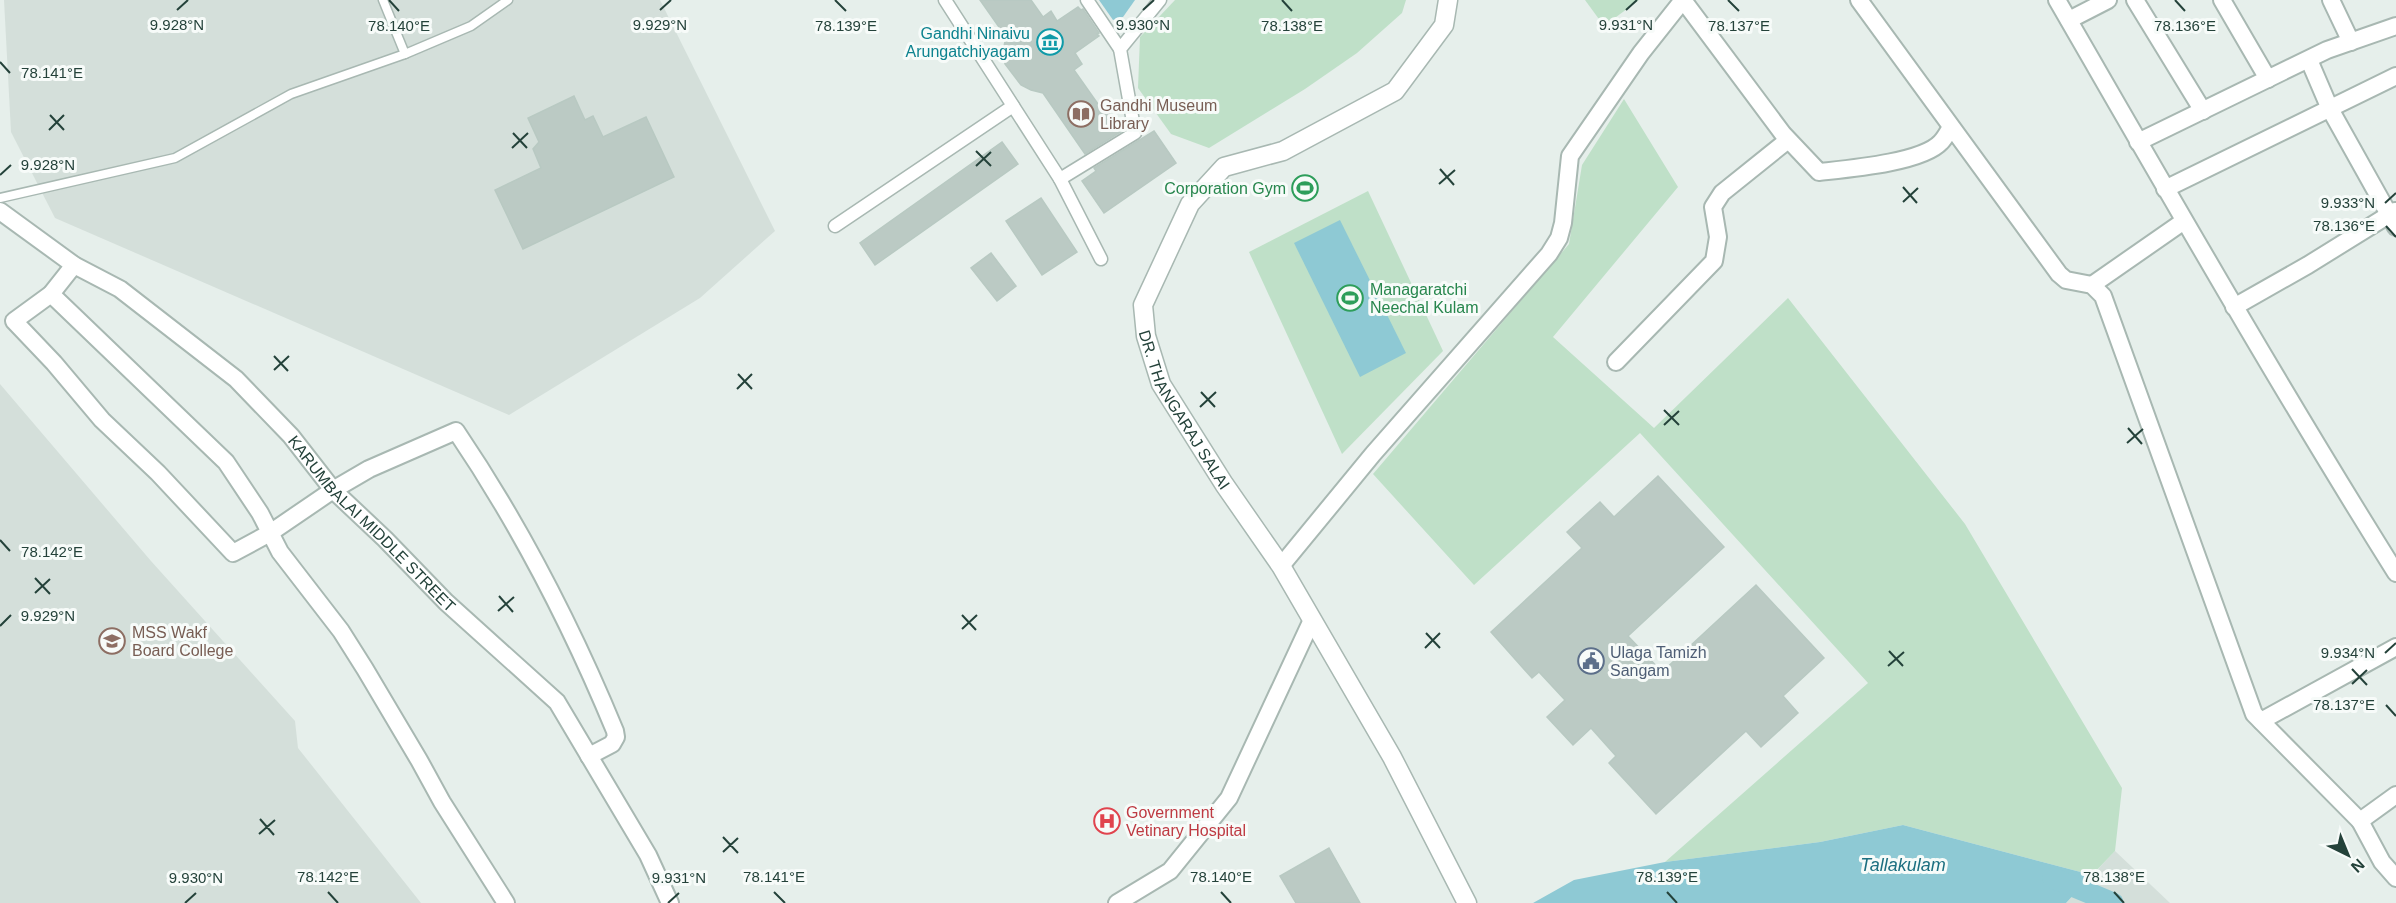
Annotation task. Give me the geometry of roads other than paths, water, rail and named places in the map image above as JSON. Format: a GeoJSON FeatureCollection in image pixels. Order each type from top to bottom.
{"type":"FeatureCollection","features":[{"type":"Feature","properties":{"kind":"street"},"geometry":{"type":"LineString","coordinates":[[945,0],[1060,179],[1101,258]]}},
{"type":"Feature","properties":{"kind":"street"},"geometry":{"type":"LineString","coordinates":[[1060,179],[1135,133],[1120,49],[1087,0]]}},
{"type":"Feature","properties":{"kind":"street"},"geometry":{"type":"LineString","coordinates":[[1120,49],[1160,0]]}},
{"type":"Feature","properties":{"kind":"street","name":"DR. THANGARAJ SALAI"},"geometry":{"type":"LineString","coordinates":[[1448,0],[1444,25],[1395,91],[1283,151],[1224,167],[1190,204],[1143,305],[1146,336],[1161,384],[1224,484],[1281,566],[1392,757],[1467,903]]}},
{"type":"Feature","properties":{"kind":"street"},"geometry":{"type":"LineString","coordinates":[[1281,566],[1373,454],[1549,254],[1559,238],[1563,224],[1570,156],[1641,53],[1683,0],[1788,140],[1819,172],[1873,167],[1923,152],[1940,144],[1951,127]]}},
{"type":"Feature","properties":{"kind":"street"},"geometry":{"type":"LineString","coordinates":[[1859,0],[2059,274],[2066,280],[2092,285],[2103,296],[2254,714],[2360,821],[2382,862],[2396,878]]}},
{"type":"Feature","properties":{"kind":"street"},"geometry":{"type":"LineString","coordinates":[[2057,0],[2234,307],[2328,465],[2396,573]]}},
{"type":"Feature","properties":{"kind":"street"},"geometry":{"type":"LineString","coordinates":[[2069,20],[2108,0]]}},
{"type":"Feature","properties":{"kind":"street"},"geometry":{"type":"LineString","coordinates":[[2135,0],[2203,111]]}},
{"type":"Feature","properties":{"kind":"street"},"geometry":{"type":"LineString","coordinates":[[2222,0],[2268,79]]}},
{"type":"Feature","properties":{"kind":"street"},"geometry":{"type":"LineString","coordinates":[[2331,0],[2351,42]]}},
{"type":"Feature","properties":{"kind":"street"},"geometry":{"type":"LineString","coordinates":[[2138,142],[2309,60],[2396,26]]}},
{"type":"Feature","properties":{"kind":"street"},"geometry":{"type":"LineString","coordinates":[[2234,307],[2393,218],[2330,109],[2309,60]]}},
{"type":"Feature","properties":{"kind":"street"},"geometry":{"type":"LineString","coordinates":[[2165,189],[2396,76]]}},
{"type":"Feature","properties":{"kind":"street"},"geometry":{"type":"LineString","coordinates":[[835,226],[1013,106]]}},
{"type":"Feature","properties":{"kind":"street"},"geometry":{"type":"LineString","coordinates":[[1616,362],[1714,261],[1718,237],[1713,207],[1722,193],[1788,140]]}},
{"type":"Feature","properties":{"kind":"street","name":"KARUMBALAI MIDDLE STREET"},"geometry":{"type":"LineString","coordinates":[[0,211],[74,265],[120,288],[236,379],[291,436],[333,490],[385,539],[446,602],[557,702],[648,855],[670,903]]}},
{"type":"Feature","properties":{"kind":"street"},"geometry":{"type":"LineString","coordinates":[[2092,285],[2184,221]]}},
{"type":"Feature","properties":{"kind":"street"},"geometry":{"type":"LineString","coordinates":[[74,265],[51,294],[14,321],[54,363],[102,420],[158,473],[233,553],[270,533],[333,490],[369,469],[456,431],[492,487],[560,609],[606,709],[616,737],[612,744],[589,756]]}},
{"type":"Feature","properties":{"kind":"street"},"geometry":{"type":"LineString","coordinates":[[51,294],[226,462],[280,552],[341,631],[442,802],[506,903]]}},
{"type":"Feature","properties":{"kind":"street"},"geometry":{"type":"LineString","coordinates":[[1117,903],[1170,871],[1229,798],[1312,620]]}},
{"type":"Feature","properties":{"kind":"street"},"geometry":{"type":"LineString","coordinates":[[2261,721],[2396,647]]}},
{"type":"Feature","properties":{"kind":"street"},"geometry":{"type":"LineString","coordinates":[[2360,821],[2396,795]]}},
{"type":"Feature","properties":{"kind":"lane"},"geometry":{"type":"LineString","coordinates":[[383,0],[405,54]]}},
{"type":"Feature","properties":{"kind":"lane"},"geometry":{"type":"LineString","coordinates":[[0,198],[175,158],[291,94],[405,54],[471,26],[508,0]]}},
{"type":"Feature","properties":{"kind":"water"},"geometry":{"type":"Polygon","coordinates":[[[1099,0],[1135,0],[1123,17],[1113,20],[1099,0]]]}},
{"type":"Feature","properties":{"kind":"water","name":"Managaratchi Neechal Kulam"},"geometry":{"type":"Polygon","coordinates":[[[1340,220],[1406,353],[1360,377],[1294,243],[1340,220]]]}},
{"type":"Feature","properties":{"kind":"water","name":"Tallakulam"},"geometry":{"type":"Polygon","coordinates":[[[1903,825],[2092,875],[2066,903],[1533,903],[1574,880],[1665,862],[1820,842],[1903,825]]]}},
{"type":"Feature","properties":{"kind":"waterway"},"geometry":{"type":"LineString","coordinates":[[2053,878],[2113,903]]}},
{"type":"Feature","properties":{"kind":"place","name":"Gandhi Ninaivu Arungatchiyagam"},"geometry":{"type":"Point","coordinates":[1050,42]}},
{"type":"Feature","properties":{"kind":"place","name":"Gandhi Museum Library"},"geometry":{"type":"Point","coordinates":[1081,114]}},
{"type":"Feature","properties":{"kind":"place","name":"Corporation Gym"},"geometry":{"type":"Point","coordinates":[1305,188]}},
{"type":"Feature","properties":{"kind":"place","name":"Managaratchi Neechal Kulam"},"geometry":{"type":"Point","coordinates":[1350,298]}},
{"type":"Feature","properties":{"kind":"place","name":"MSS Wakf Board College"},"geometry":{"type":"Point","coordinates":[112,641]}},
{"type":"Feature","properties":{"kind":"place","name":"Ulaga Tamizh Sangam"},"geometry":{"type":"Point","coordinates":[1591,661]}},
{"type":"Feature","properties":{"kind":"place","name":"Government Vetinary Hospital"},"geometry":{"type":"Point","coordinates":[1107,821]}}]}
